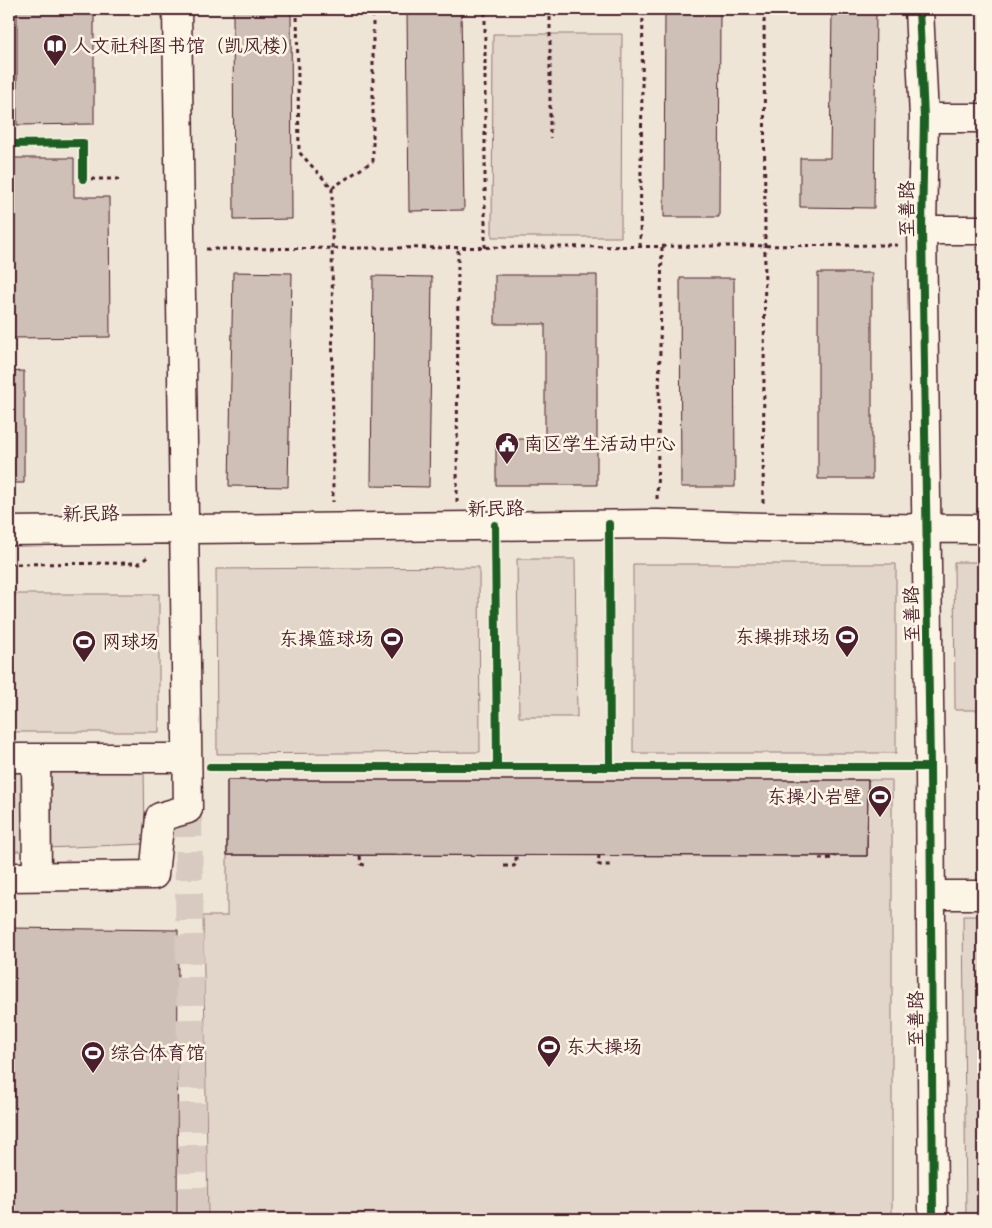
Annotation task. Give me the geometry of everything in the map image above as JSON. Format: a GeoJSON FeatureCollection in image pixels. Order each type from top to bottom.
{"type":"FeatureCollection","features":[{"type":"Feature","properties":{"kind":"street"},"geometry":{"type":"LineString","coordinates":[[9,877],[154,874],[160,817],[188,810],[177,9]]}},
{"type":"Feature","properties":{"kind":"street","name":"至善路"},"geometry":{"type":"LineString","coordinates":[[919,9],[924,118],[923,237],[933,1219]]}},
{"type":"Feature","properties":{"kind":"street"},"geometry":{"type":"LineString","coordinates":[[924,118],[983,118]]}},
{"type":"Feature","properties":{"kind":"street"},"geometry":{"type":"LineString","coordinates":[[923,237],[983,230]]}},
{"type":"Feature","properties":{"kind":"street","name":"新民路"},"geometry":{"type":"LineString","coordinates":[[9,531],[657,524],[983,529]]}},
{"type":"Feature","properties":{"kind":"street"},"geometry":{"type":"LineString","coordinates":[[9,758],[187,758]]}},
{"type":"Feature","properties":{"kind":"street"},"geometry":{"type":"LineString","coordinates":[[36,758],[37,876]]}},
{"type":"Feature","properties":{"kind":"street"},"geometry":{"type":"LineString","coordinates":[[931,896],[983,895]]}},
{"type":"Feature","properties":{"kind":"path"},"geometry":{"type":"LineString","coordinates":[[297,9],[299,152],[332,188],[333,528]]}},
{"type":"Feature","properties":{"kind":"path"},"geometry":{"type":"LineString","coordinates":[[332,188],[373,161],[373,9]]}},
{"type":"Feature","properties":{"kind":"path"},"geometry":{"type":"LineString","coordinates":[[485,9],[485,248]]}},
{"type":"Feature","properties":{"kind":"path"},"geometry":{"type":"LineString","coordinates":[[550,9],[550,138]]}},
{"type":"Feature","properties":{"kind":"path"},"geometry":{"type":"LineString","coordinates":[[640,247],[643,9]]}},
{"type":"Feature","properties":{"kind":"path"},"geometry":{"type":"LineString","coordinates":[[763,527],[764,9]]}},
{"type":"Feature","properties":{"kind":"path"},"geometry":{"type":"LineString","coordinates":[[83,170],[83,178],[130,178]]}},
{"type":"Feature","properties":{"kind":"path"},"geometry":{"type":"LineString","coordinates":[[180,249],[765,246],[923,237]]}},
{"type":"Feature","properties":{"kind":"path"},"geometry":{"type":"LineString","coordinates":[[657,524],[662,247]]}},
{"type":"Feature","properties":{"kind":"path"},"geometry":{"type":"LineString","coordinates":[[457,526],[458,248]]}},
{"type":"Feature","properties":{"kind":"path"},"geometry":{"type":"LineString","coordinates":[[9,564],[140,564],[184,529]]}},
{"type":"Feature","properties":{"kind":"path"},"geometry":{"type":"LineString","coordinates":[[360,856],[361,864],[368,866]]}},
{"type":"Feature","properties":{"kind":"path"},"geometry":{"type":"LineString","coordinates":[[504,866],[514,866],[516,864],[516,856]]}},
{"type":"Feature","properties":{"kind":"path"},"geometry":{"type":"LineString","coordinates":[[599,856],[598,864],[600,866],[611,865]]}},
{"type":"Feature","properties":{"kind":"path"},"geometry":{"type":"LineString","coordinates":[[819,859],[834,858],[835,856]]}},
{"type":"Feature","properties":{"kind":"shaded area"},"geometry":{"type":"Polygon","coordinates":[[[9,9],[983,9],[983,1219],[9,1219],[9,9]]]}},
{"type":"Feature","properties":{"kind":"shaded area"},"geometry":{"type":"Polygon","coordinates":[[[493,34],[622,34],[621,237],[492,237],[493,34]]]}},
{"type":"Feature","properties":{"kind":"shaded area"},"geometry":{"type":"Polygon","coordinates":[[[517,559],[575,559],[577,717],[519,717],[517,559]]]}},
{"type":"Feature","properties":{"kind":"shaded area"},"geometry":{"type":"Polygon","coordinates":[[[954,562],[983,562],[983,710],[955,710],[954,562]]]}},
{"type":"Feature","properties":{"kind":"shaded area"},"geometry":{"type":"Polygon","coordinates":[[[633,564],[896,564],[896,753],[633,753],[633,564]]]}},
{"type":"Feature","properties":{"kind":"shaded area","name":"东操篮球场"},"geometry":{"type":"Polygon","coordinates":[[[479,567],[480,752],[217,754],[216,569],[479,567]]]}},
{"type":"Feature","properties":{"kind":"shaded area","name":"网球场"},"geometry":{"type":"Polygon","coordinates":[[[9,594],[159,594],[159,732],[9,732],[9,594]]]}},
{"type":"Feature","properties":{"kind":"shaded area"},"geometry":{"type":"Polygon","coordinates":[[[144,768],[145,844],[46,848],[44,769],[144,768]]]}},
{"type":"Feature","properties":{"kind":"shaded area"},"geometry":{"type":"Polygon","coordinates":[[[9,770],[23,770],[23,851],[9,851],[9,770]]]}},
{"type":"Feature","properties":{"kind":"shaded area","name":"东大操场"},"geometry":{"type":"Polygon","coordinates":[[[868,780],[892,780],[892,1219],[208,1219],[203,916],[227,916],[227,855],[867,856],[868,780]]]}},
{"type":"Feature","properties":{"kind":"shaded area"},"geometry":{"type":"Polygon","coordinates":[[[963,916],[983,916],[983,1219],[966,1219],[963,916]]]}},
{"type":"Feature","properties":{"kind":"building","name":"人文社科图书馆（凯风楼）"},"geometry":{"type":"Polygon","coordinates":[[[17,9],[94,9],[94,124],[17,125],[17,9]]]}},
{"type":"Feature","properties":{"kind":"building"},"geometry":{"type":"Polygon","coordinates":[[[233,9],[291,9],[292,219],[234,220],[233,9]]]}},
{"type":"Feature","properties":{"kind":"building"},"geometry":{"type":"Polygon","coordinates":[[[407,9],[461,9],[464,210],[409,211],[407,9]]]}},
{"type":"Feature","properties":{"kind":"building"},"geometry":{"type":"Polygon","coordinates":[[[665,9],[720,9],[719,217],[664,217],[665,9]]]}},
{"type":"Feature","properties":{"kind":"building"},"geometry":{"type":"Polygon","coordinates":[[[832,9],[876,9],[874,208],[800,207],[800,158],[830,158],[832,9]]]}},
{"type":"Feature","properties":{"kind":"building"},"geometry":{"type":"Polygon","coordinates":[[[9,158],[74,158],[74,197],[109,197],[110,337],[9,338],[9,158]]]}},
{"type":"Feature","properties":{"kind":"building"},"geometry":{"type":"Polygon","coordinates":[[[233,272],[292,273],[288,487],[229,486],[233,272]]]}},
{"type":"Feature","properties":{"kind":"building"},"geometry":{"type":"Polygon","coordinates":[[[818,273],[872,273],[872,479],[818,479],[818,273]]]}},
{"type":"Feature","properties":{"kind":"building"},"geometry":{"type":"Polygon","coordinates":[[[495,275],[597,275],[597,485],[496,485],[496,439],[545,439],[545,324],[495,324],[495,275]]]}},
{"type":"Feature","properties":{"kind":"building"},"geometry":{"type":"Polygon","coordinates":[[[373,276],[432,277],[429,487],[371,486],[373,276]]]}},
{"type":"Feature","properties":{"kind":"building"},"geometry":{"type":"Polygon","coordinates":[[[680,278],[734,278],[735,487],[681,487],[680,278]]]}},
{"type":"Feature","properties":{"kind":"building"},"geometry":{"type":"Polygon","coordinates":[[[24,371],[24,483],[9,483],[9,372],[24,371]]]}},
{"type":"Feature","properties":{"kind":"building"},"geometry":{"type":"Polygon","coordinates":[[[227,780],[868,780],[867,856],[227,855],[227,780]]]}},
{"type":"Feature","properties":{"kind":"building"},"geometry":{"type":"Polygon","coordinates":[[[227,780],[868,780],[867,856],[227,855],[227,780]]]}},
{"type":"Feature","properties":{"kind":"building","name":"综合体育馆"},"geometry":{"type":"Polygon","coordinates":[[[9,928],[178,930],[177,1219],[9,1219],[9,928]]]}},
{"type":"Feature","properties":{"kind":"tunnel"},"geometry":{"type":"LineString","coordinates":[[188,809],[193,1219]]}},
{"type":"Feature","properties":{"kind":"cycle path"},"geometry":{"type":"LineString","coordinates":[[919,9],[924,118],[922,230],[930,767],[933,1219]]}},
{"type":"Feature","properties":{"kind":"cycle path"},"geometry":{"type":"LineString","coordinates":[[9,144],[83,143],[83,179]]}},
{"type":"Feature","properties":{"kind":"cycle path"},"geometry":{"type":"LineString","coordinates":[[609,524],[610,767]]}},
{"type":"Feature","properties":{"kind":"cycle path"},"geometry":{"type":"LineString","coordinates":[[495,525],[497,767]]}},
{"type":"Feature","properties":{"kind":"cycle path"},"geometry":{"type":"LineString","coordinates":[[210,767],[930,767]]}},
{"type":"Feature","properties":{"kind":"place","name":"人文社科图书馆（凯风楼）"},"geometry":{"type":"Point","coordinates":[55,67]}},
{"type":"Feature","properties":{"kind":"place","name":"南区学生活动中心"},"geometry":{"type":"Point","coordinates":[507,465]}},
{"type":"Feature","properties":{"kind":"place","name":"东操排球场"},"geometry":{"type":"Point","coordinates":[847,658]}},
{"type":"Feature","properties":{"kind":"place","name":"东操篮球场"},"geometry":{"type":"Point","coordinates":[392,660]}},
{"type":"Feature","properties":{"kind":"place","name":"网球场"},"geometry":{"type":"Point","coordinates":[84,663]}},
{"type":"Feature","properties":{"kind":"place","name":"东操小岩壁"},"geometry":{"type":"Point","coordinates":[880,818]}},
{"type":"Feature","properties":{"kind":"place","name":"东大操场"},"geometry":{"type":"Point","coordinates":[549,1068]}},
{"type":"Feature","properties":{"kind":"place","name":"综合体育馆"},"geometry":{"type":"Point","coordinates":[93,1074]}}]}
